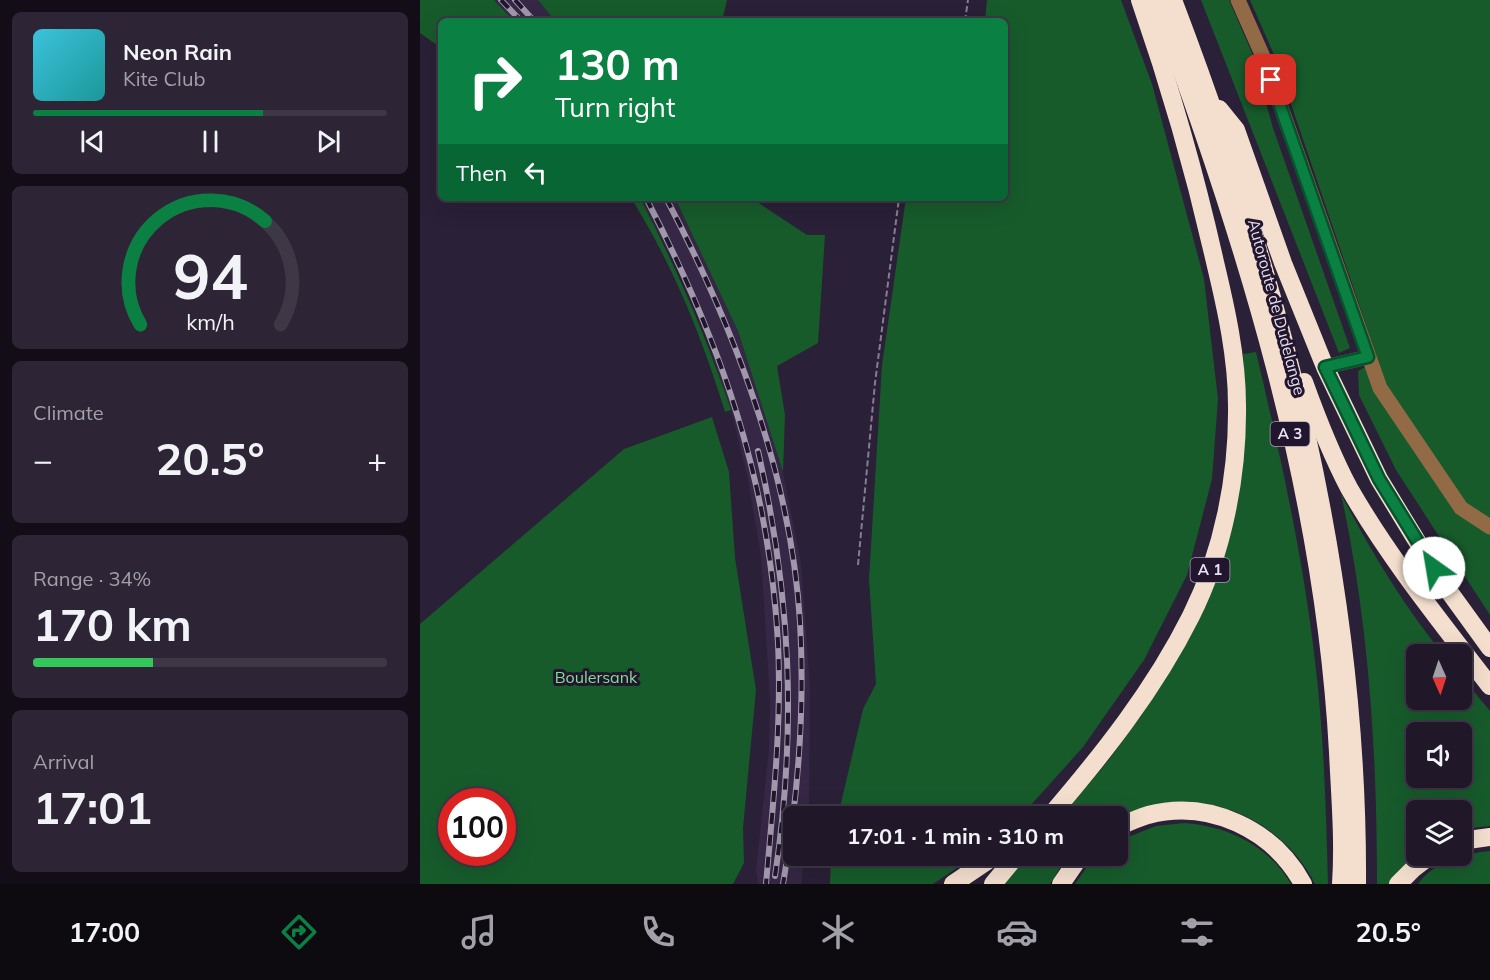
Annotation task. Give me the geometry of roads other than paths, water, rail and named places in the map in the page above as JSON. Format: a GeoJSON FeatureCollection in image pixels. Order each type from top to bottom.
{"type":"FeatureCollection","features":[{"type":"Feature","properties":{"kind":"highway","name":"A 1"},"geometry":{"type":"LineString","coordinates":[[1058,806],[1132,714],[1192,615],[1225,520],[1234,471],[1238,404],[1227,316],[1191,163],[1140,0]]}},
{"type":"Feature","properties":{"kind":"highway","name":"Autoroute de Dudelange"},"geometry":{"type":"LineString","coordinates":[[1156,0],[1209,146],[1266,328],[1311,524],[1334,683],[1342,827],[1341,884]]}},
{"type":"Feature","properties":{"kind":"highway","name":"Autoroute de Dudelange"},"geometry":{"type":"LineString","coordinates":[[1173,0],[1211,100],[1258,242],[1294,380],[1336,581],[1349,697],[1357,813],[1357,884]]}},
{"type":"Feature","properties":{"kind":"highway","name":"A 3"},"geometry":{"type":"LineString","coordinates":[[1211,100],[1236,130],[1283,263],[1325,367],[1379,479],[1440,579],[1490,648]]}},
{"type":"Feature","properties":{"kind":"highway","name":"A 3"},"geometry":{"type":"LineString","coordinates":[[1258,242],[1319,423],[1349,487],[1397,561],[1490,686]]}},
{"type":"Feature","properties":{"kind":"highway"},"geometry":{"type":"LineString","coordinates":[[1128,823],[1148,815],[1183,810],[1216,815],[1244,825],[1268,840],[1303,884]]}},
{"type":"Feature","properties":{"kind":"highway"},"geometry":{"type":"LineString","coordinates":[[1472,839],[1490,837]]}},
{"type":"Feature","properties":{"kind":"highway"},"geometry":{"type":"LineString","coordinates":[[953,884],[980,866]]}},
{"type":"Feature","properties":{"kind":"highway"},"geometry":{"type":"LineString","coordinates":[[993,884],[1008,866]]}},
{"type":"Feature","properties":{"kind":"highway"},"geometry":{"type":"LineString","coordinates":[[1061,884],[1074,866]]}},
{"type":"Feature","properties":{"kind":"highway"},"geometry":{"type":"LineString","coordinates":[[1398,884],[1416,866]]}},
{"type":"Feature","properties":{"kind":"street"},"geometry":{"type":"LineString","coordinates":[[1238,0],[1264,59],[1380,388],[1461,508],[1490,527]]}},
{"type":"Feature","properties":{"kind":"street"},"geometry":{"type":"LineString","coordinates":[[1325,367],[1368,357]]}},
{"type":"Feature","properties":{"kind":"railway"},"geometry":{"type":"LineString","coordinates":[[501,0],[518,18]]}},
{"type":"Feature","properties":{"kind":"railway"},"geometry":{"type":"LineString","coordinates":[[515,0],[531,18]]}},
{"type":"Feature","properties":{"kind":"railway"},"geometry":{"type":"LineString","coordinates":[[648,201],[673,252],[718,359],[737,413],[764,525],[773,583],[779,673],[776,764],[766,884]]}},
{"type":"Feature","properties":{"kind":"railway"},"geometry":{"type":"LineString","coordinates":[[668,201],[691,247],[736,350],[772,457],[785,512],[800,622],[802,688],[793,819],[783,884]]}},
{"type":"Feature","properties":{"kind":"railway"},"geometry":{"type":"LineString","coordinates":[[758,451],[778,558],[787,663],[786,768],[775,876]]}},
{"type":"Feature","properties":{"kind":"park label","name":"Boulersank"},"geometry":{"type":"Point","coordinates":[596,677]}}]}
